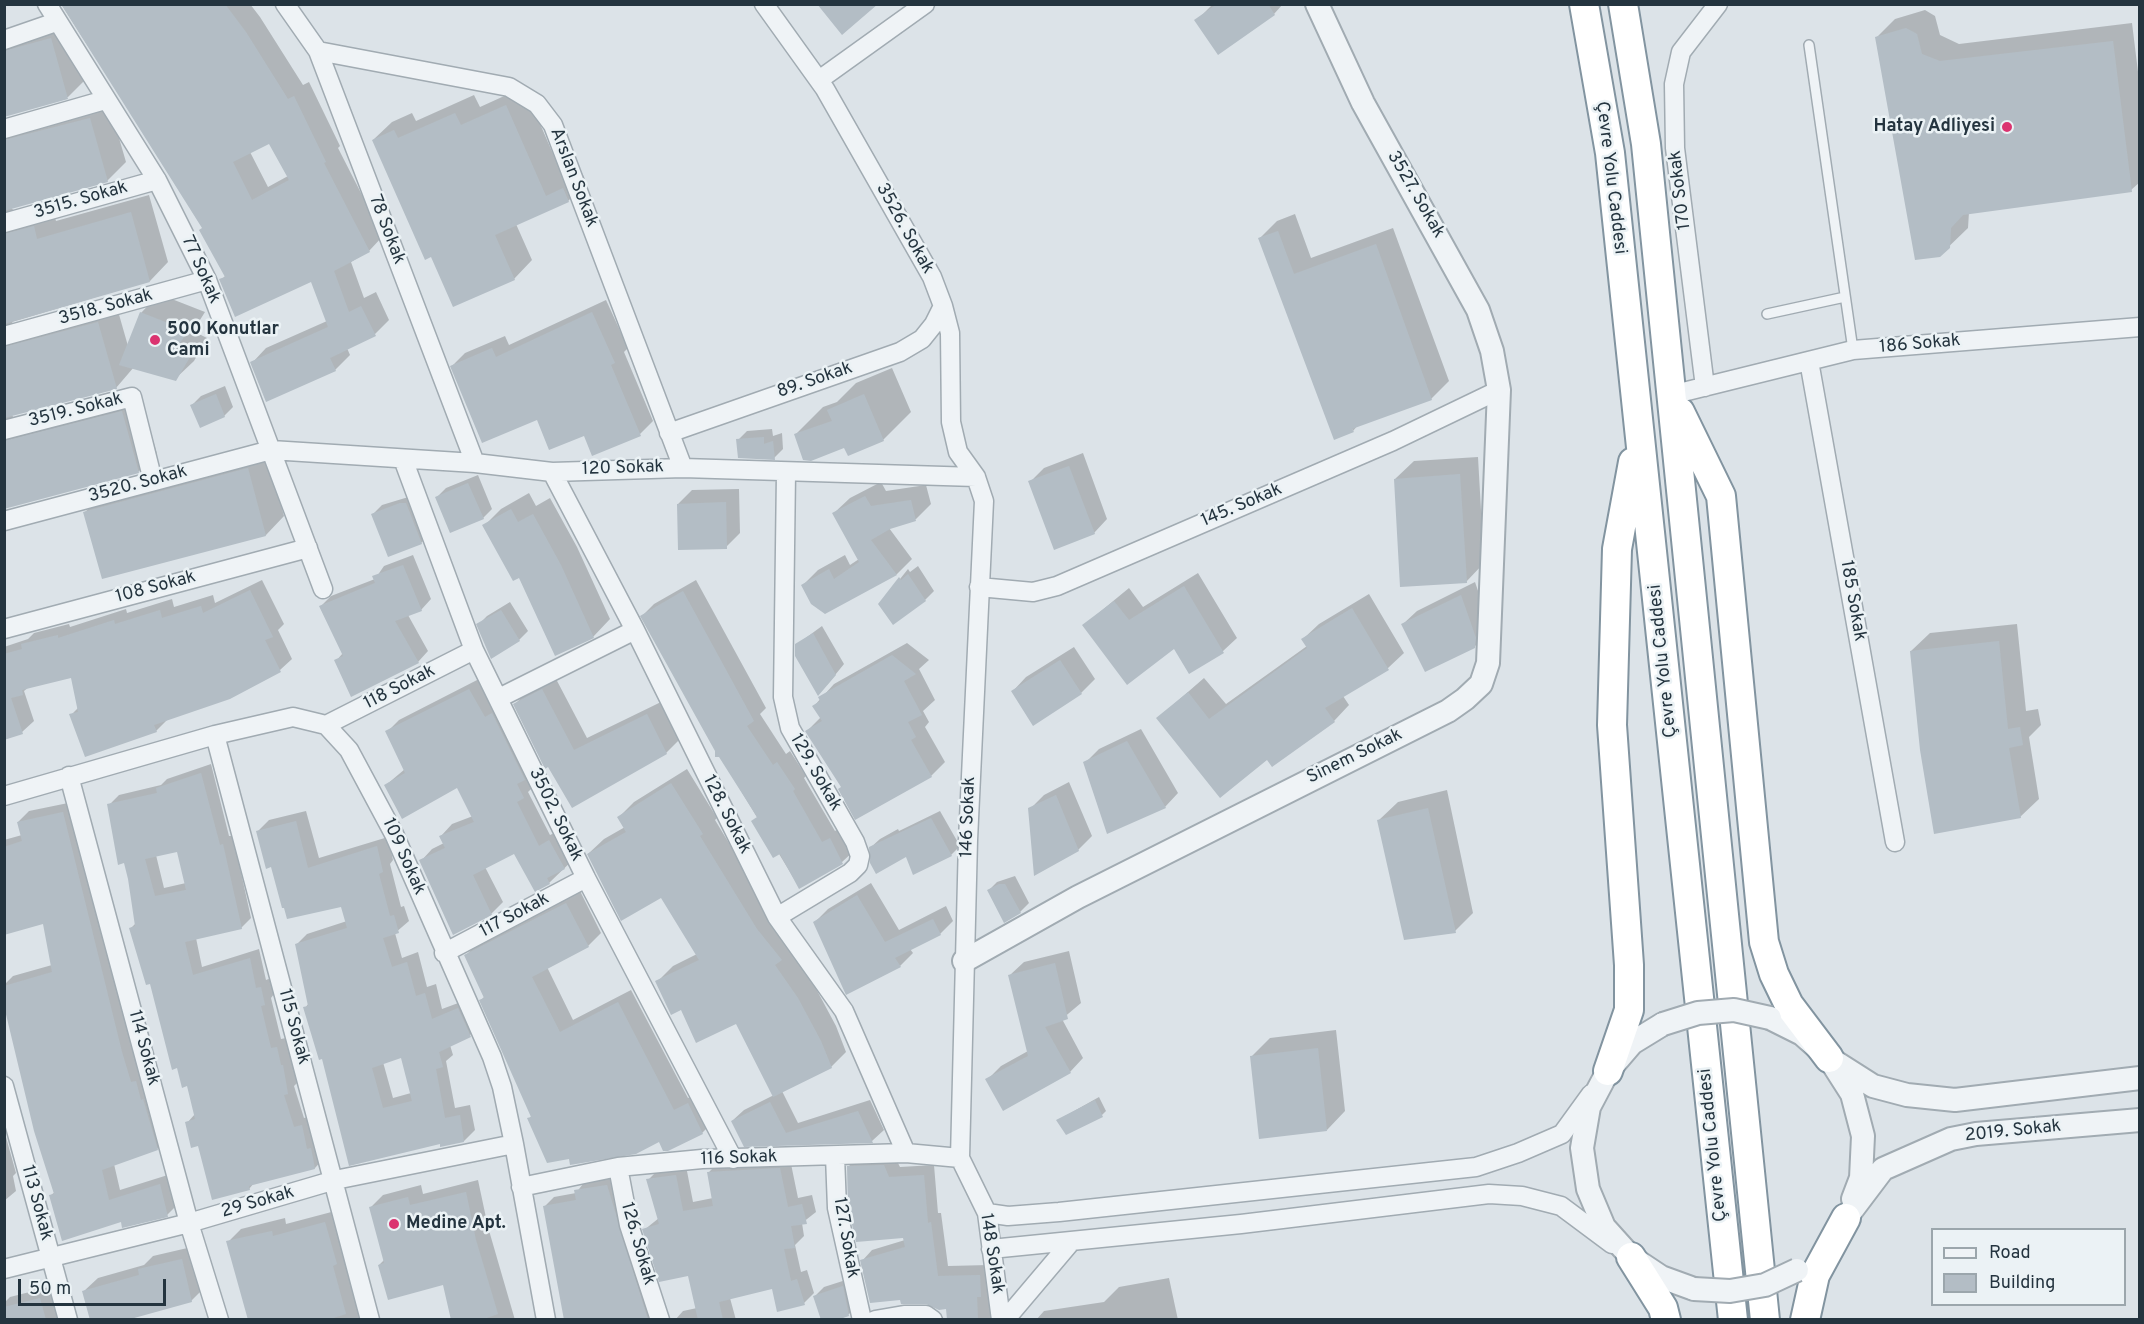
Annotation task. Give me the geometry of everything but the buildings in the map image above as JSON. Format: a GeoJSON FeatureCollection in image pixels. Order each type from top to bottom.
{"type":"FeatureCollection","features":[{"type":"Feature","properties":{"kind":"highway","name":"Çevre Yolu Caddesi"},"geometry":{"type":"LineString","coordinates":[[1584,4],[1610,153],[1733,1319]]}},
{"type":"Feature","properties":{"kind":"highway","name":"Çevre Yolu Caddesi"},"geometry":{"type":"LineString","coordinates":[[1623,4],[1646,144],[1766,1320]]}},
{"type":"Feature","properties":{"kind":"highway"},"geometry":{"type":"LineString","coordinates":[[1671,395],[1721,496],[1764,942],[1774,974],[1789,1005],[1829,1058]]}},
{"type":"Feature","properties":{"kind":"highway"},"geometry":{"type":"LineString","coordinates":[[1608,1071],[1629,1010],[1629,965],[1612,725],[1617,549],[1639,431]]}},
{"type":"Feature","properties":{"kind":"highway"},"geometry":{"type":"LineString","coordinates":[[1805,1320],[1815,1275],[1846,1218]]}},
{"type":"Feature","properties":{"kind":"highway"},"geometry":{"type":"LineString","coordinates":[[1631,1257],[1662,1308],[1666,1320]]}},
{"type":"Feature","properties":{"kind":"street","name":"77 Sokak"},"geometry":{"type":"LineString","coordinates":[[47,4],[56,22],[157,180],[207,280],[323,589]]}},
{"type":"Feature","properties":{"kind":"street","name":"78 Sokak"},"geometry":{"type":"LineString","coordinates":[[285,4],[318,51],[475,463]]}},
{"type":"Feature","properties":{"kind":"street","name":"3526. Sokak"},"geometry":{"type":"LineString","coordinates":[[764,4],[819,80],[932,277],[950,333],[951,422],[958,452],[976,477]]}},
{"type":"Feature","properties":{"kind":"street"},"geometry":{"type":"LineString","coordinates":[[819,80],[925,4]]}},
{"type":"Feature","properties":{"kind":"street","name":"3527. Sokak"},"geometry":{"type":"LineString","coordinates":[[1317,4],[1363,104],[1478,310],[1492,351],[1499,390]]}},
{"type":"Feature","properties":{"kind":"street","name":"170 Sokak"},"geometry":{"type":"LineString","coordinates":[[1705,387],[1676,148],[1674,84],[1682,52],[1718,4]]}},
{"type":"Feature","properties":{"kind":"street"},"geometry":{"type":"LineString","coordinates":[[4,40],[56,22]]}},
{"type":"Feature","properties":{"kind":"street","name":"Arslan Sokak"},"geometry":{"type":"LineString","coordinates":[[318,51],[509,87],[537,104],[554,125],[682,468]]}},
{"type":"Feature","properties":{"kind":"street"},"geometry":{"type":"LineString","coordinates":[[4,129],[105,100]]}},
{"type":"Feature","properties":{"kind":"street","name":"3515. Sokak"},"geometry":{"type":"LineString","coordinates":[[4,223],[157,180]]}},
{"type":"Feature","properties":{"kind":"street","name":"3518. Sokak"},"geometry":{"type":"LineString","coordinates":[[4,336],[207,280]]}},
{"type":"Feature","properties":{"kind":"street","name":"89. Sokak"},"geometry":{"type":"LineString","coordinates":[[669,433],[900,352],[922,339],[934,324],[943,306]]}},
{"type":"Feature","properties":{"kind":"street","name":"186 Sokak"},"geometry":{"type":"LineString","coordinates":[[1671,395],[1853,350],[2139,327]]}},
{"type":"Feature","properties":{"kind":"street","name":"185 Sokak"},"geometry":{"type":"LineString","coordinates":[[1809,361],[1895,842]]}},
{"type":"Feature","properties":{"kind":"street","name":"145. Sokak"},"geometry":{"type":"LineString","coordinates":[[979,586],[1033,592],[1058,586],[1392,441],[1499,390]]}},
{"type":"Feature","properties":{"kind":"street","name":"Sinem Sokak"},"geometry":{"type":"LineString","coordinates":[[964,961],[1078,897],[1448,711],[1466,699],[1481,684],[1488,663],[1499,390]]}},
{"type":"Feature","properties":{"kind":"street","name":"3519. Sokak"},"geometry":{"type":"LineString","coordinates":[[4,430],[132,397],[153,482]]}},
{"type":"Feature","properties":{"kind":"street","name":"120 Sokak"},"geometry":{"type":"LineString","coordinates":[[271,450],[475,463],[552,472],[682,468],[976,477]]}},
{"type":"Feature","properties":{"kind":"street","name":"3520. Sokak"},"geometry":{"type":"LineString","coordinates":[[4,521],[271,450]]}},
{"type":"Feature","properties":{"kind":"street","name":"3502. Sokak"},"geometry":{"type":"LineString","coordinates":[[403,459],[474,650],[586,878],[733,1159]]}},
{"type":"Feature","properties":{"kind":"street","name":"128. Sokak"},"geometry":{"type":"LineString","coordinates":[[552,472],[635,630],[777,917],[844,1011],[906,1153]]}},
{"type":"Feature","properties":{"kind":"street","name":"129. Sokak"},"geometry":{"type":"LineString","coordinates":[[777,917],[850,873],[858,865],[860,856],[855,842],[790,728],[783,698],[786,472]]}},
{"type":"Feature","properties":{"kind":"street","name":"146 Sokak"},"geometry":{"type":"LineString","coordinates":[[960,1158],[964,961],[984,501],[976,477]]}},
{"type":"Feature","properties":{"kind":"street","name":"108 Sokak"},"geometry":{"type":"LineString","coordinates":[[4,628],[308,548]]}},
{"type":"Feature","properties":{"kind":"street"},"geometry":{"type":"LineString","coordinates":[[499,698],[635,630]]}},
{"type":"Feature","properties":{"kind":"street","name":"118 Sokak"},"geometry":{"type":"LineString","coordinates":[[326,726],[474,650]]}},
{"type":"Feature","properties":{"kind":"street"},"geometry":{"type":"LineString","coordinates":[[4,796],[215,735],[293,717],[326,726]]}},
{"type":"Feature","properties":{"kind":"street","name":"109 Sokak"},"geometry":{"type":"LineString","coordinates":[[326,726],[349,750],[394,834],[444,953],[492,1057],[502,1087],[514,1144],[546,1320]]}},
{"type":"Feature","properties":{"kind":"street","name":"115 Sokak"},"geometry":{"type":"LineString","coordinates":[[215,735],[335,1180],[370,1320]]}},
{"type":"Feature","properties":{"kind":"street","name":"114 Sokak"},"geometry":{"type":"LineString","coordinates":[[69,776],[189,1223],[219,1320]]}},
{"type":"Feature","properties":{"kind":"street","name":"117 Sokak"},"geometry":{"type":"LineString","coordinates":[[444,953],[586,878]]}},
{"type":"Feature","properties":{"kind":"street"},"geometry":{"type":"LineString","coordinates":[[987,1214],[1008,1216],[1059,1212],[1476,1167],[1518,1153],[1562,1134],[1608,1071],[1632,1043],[1663,1024],[1698,1012],[1734,1010],[1770,1018],[1802,1034],[1829,1058],[1852,1094],[1863,1136],[1861,1178],[1846,1218],[1825,1247],[1797,1270],[1765,1284],[1730,1291],[1695,1288],[1661,1277],[1561,1206],[1522,1196],[1489,1194],[992,1249]]}},
{"type":"Feature","properties":{"kind":"street","name":"2019. Sokak"},"geometry":{"type":"LineString","coordinates":[[1829,1058],[1873,1086],[1907,1095],[1955,1100],[2139,1078]]}},
{"type":"Feature","properties":{"kind":"street"},"geometry":{"type":"LineString","coordinates":[[1608,1071],[1589,1107],[1582,1148],[1587,1189],[1604,1227],[1631,1257]]}},
{"type":"Feature","properties":{"kind":"street","name":"113 Sokak"},"geometry":{"type":"LineString","coordinates":[[4,1086],[68,1320]]}},
{"type":"Feature","properties":{"kind":"street","name":"2019. Sokak"},"geometry":{"type":"LineString","coordinates":[[1846,1218],[1883,1170],[1951,1139],[1976,1134],[2139,1120]]}},
{"type":"Feature","properties":{"kind":"street","name":"29 Sokak"},"geometry":{"type":"LineString","coordinates":[[4,1269],[189,1223],[335,1180],[514,1144]]}},
{"type":"Feature","properties":{"kind":"street","name":"116 Sokak"},"geometry":{"type":"LineString","coordinates":[[521,1187],[618,1167],[733,1159],[906,1153],[960,1158]]}},
{"type":"Feature","properties":{"kind":"street","name":"127. Sokak"},"geometry":{"type":"LineString","coordinates":[[835,1156],[837,1208],[862,1320]]}},
{"type":"Feature","properties":{"kind":"street","name":"148 Sokak"},"geometry":{"type":"LineString","coordinates":[[960,1158],[987,1214],[1003,1320]]}},
{"type":"Feature","properties":{"kind":"street","name":"126. Sokak"},"geometry":{"type":"LineString","coordinates":[[618,1167],[629,1225],[660,1320]]}},
{"type":"Feature","properties":{"kind":"street"},"geometry":{"type":"LineString","coordinates":[[1003,1320],[1071,1242]]}},
{"type":"Feature","properties":{"kind":"street"},"geometry":{"type":"LineString","coordinates":[[875,1320],[926,1315],[933,1320]]}},
{"type":"Feature","properties":{"kind":"lane"},"geometry":{"type":"LineString","coordinates":[[1809,45],[1853,350]]}},
{"type":"Feature","properties":{"kind":"lane"},"geometry":{"type":"LineString","coordinates":[[1767,314],[1845,297]]}},
{"type":"Feature","properties":{"kind":"place","name":"Hatay Adliyesi"},"geometry":{"type":"Point","coordinates":[2007,127]}},
{"type":"Feature","properties":{"kind":"place","name":"500 Konutlar Cami"},"geometry":{"type":"Point","coordinates":[155,340]}},
{"type":"Feature","properties":{"kind":"place","name":"Medine Apt."},"geometry":{"type":"Point","coordinates":[394,1224]}}]}
